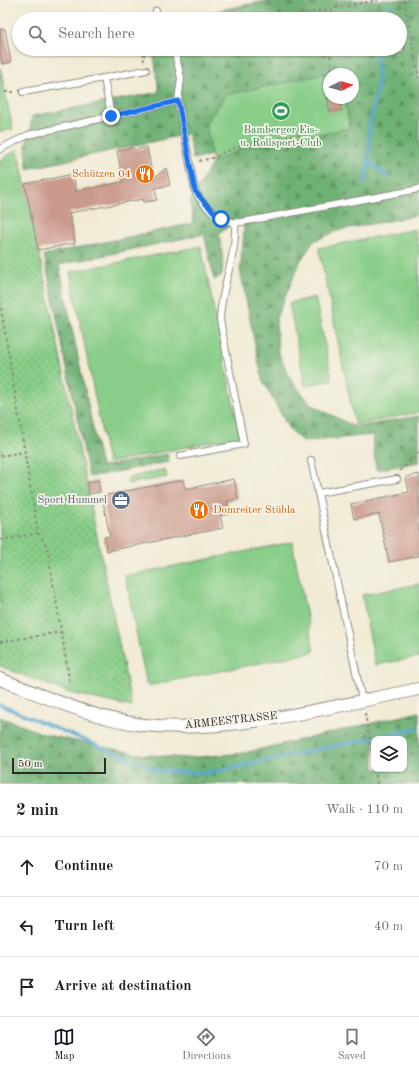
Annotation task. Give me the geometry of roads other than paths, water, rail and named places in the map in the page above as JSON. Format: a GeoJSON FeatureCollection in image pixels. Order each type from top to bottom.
{"type":"FeatureCollection","features":[{"type":"Feature","properties":{"kind":"street","name":"ARMEESTRASSE"},"geometry":{"type":"LineString","coordinates":[[0,679],[100,715],[143,725],[178,726],[213,725],[276,717],[419,689]]}},
{"type":"Feature","properties":{"kind":"lane"},"geometry":{"type":"LineString","coordinates":[[176,56],[181,78],[178,101],[198,196],[221,219],[236,223],[419,189]]}},
{"type":"Feature","properties":{"kind":"lane"},"geometry":{"type":"LineString","coordinates":[[23,92],[146,70]]}},
{"type":"Feature","properties":{"kind":"lane"},"geometry":{"type":"LineString","coordinates":[[104,78],[111,116]]}},
{"type":"Feature","properties":{"kind":"lane"},"geometry":{"type":"LineString","coordinates":[[0,149],[28,134],[178,101]]}},
{"type":"Feature","properties":{"kind":"lane"},"geometry":{"type":"LineString","coordinates":[[180,456],[244,444],[220,320],[221,300],[235,247],[236,223]]}},
{"type":"Feature","properties":{"kind":"lane"},"geometry":{"type":"LineString","coordinates":[[311,460],[362,700]]}},
{"type":"Feature","properties":{"kind":"lane"},"geometry":{"type":"LineString","coordinates":[[318,493],[397,479]]}},
{"type":"Feature","properties":{"kind":"waterway"},"geometry":{"type":"LineString","coordinates":[[388,12],[390,5]]}},
{"type":"Feature","properties":{"kind":"waterway"},"geometry":{"type":"LineString","coordinates":[[365,182],[369,161],[369,129],[378,83],[376,56]]}},
{"type":"Feature","properties":{"kind":"waterway"},"geometry":{"type":"LineString","coordinates":[[369,161],[387,177]]}},
{"type":"Feature","properties":{"kind":"waterway"},"geometry":{"type":"LineString","coordinates":[[0,705],[159,771],[206,773],[419,728]]}},
{"type":"Feature","properties":{"kind":"place","name":"Bamberger Eis- u. Rollsport-Club"},"geometry":{"type":"Point","coordinates":[281,111]}},
{"type":"Feature","properties":{"kind":"place","name":"Schützen 04"},"geometry":{"type":"Point","coordinates":[145,174]}},
{"type":"Feature","properties":{"kind":"place","name":"Sport Hummel"},"geometry":{"type":"Point","coordinates":[121,500]}},
{"type":"Feature","properties":{"kind":"place","name":"Domreiter Stübla"},"geometry":{"type":"Point","coordinates":[199,510]}}]}
